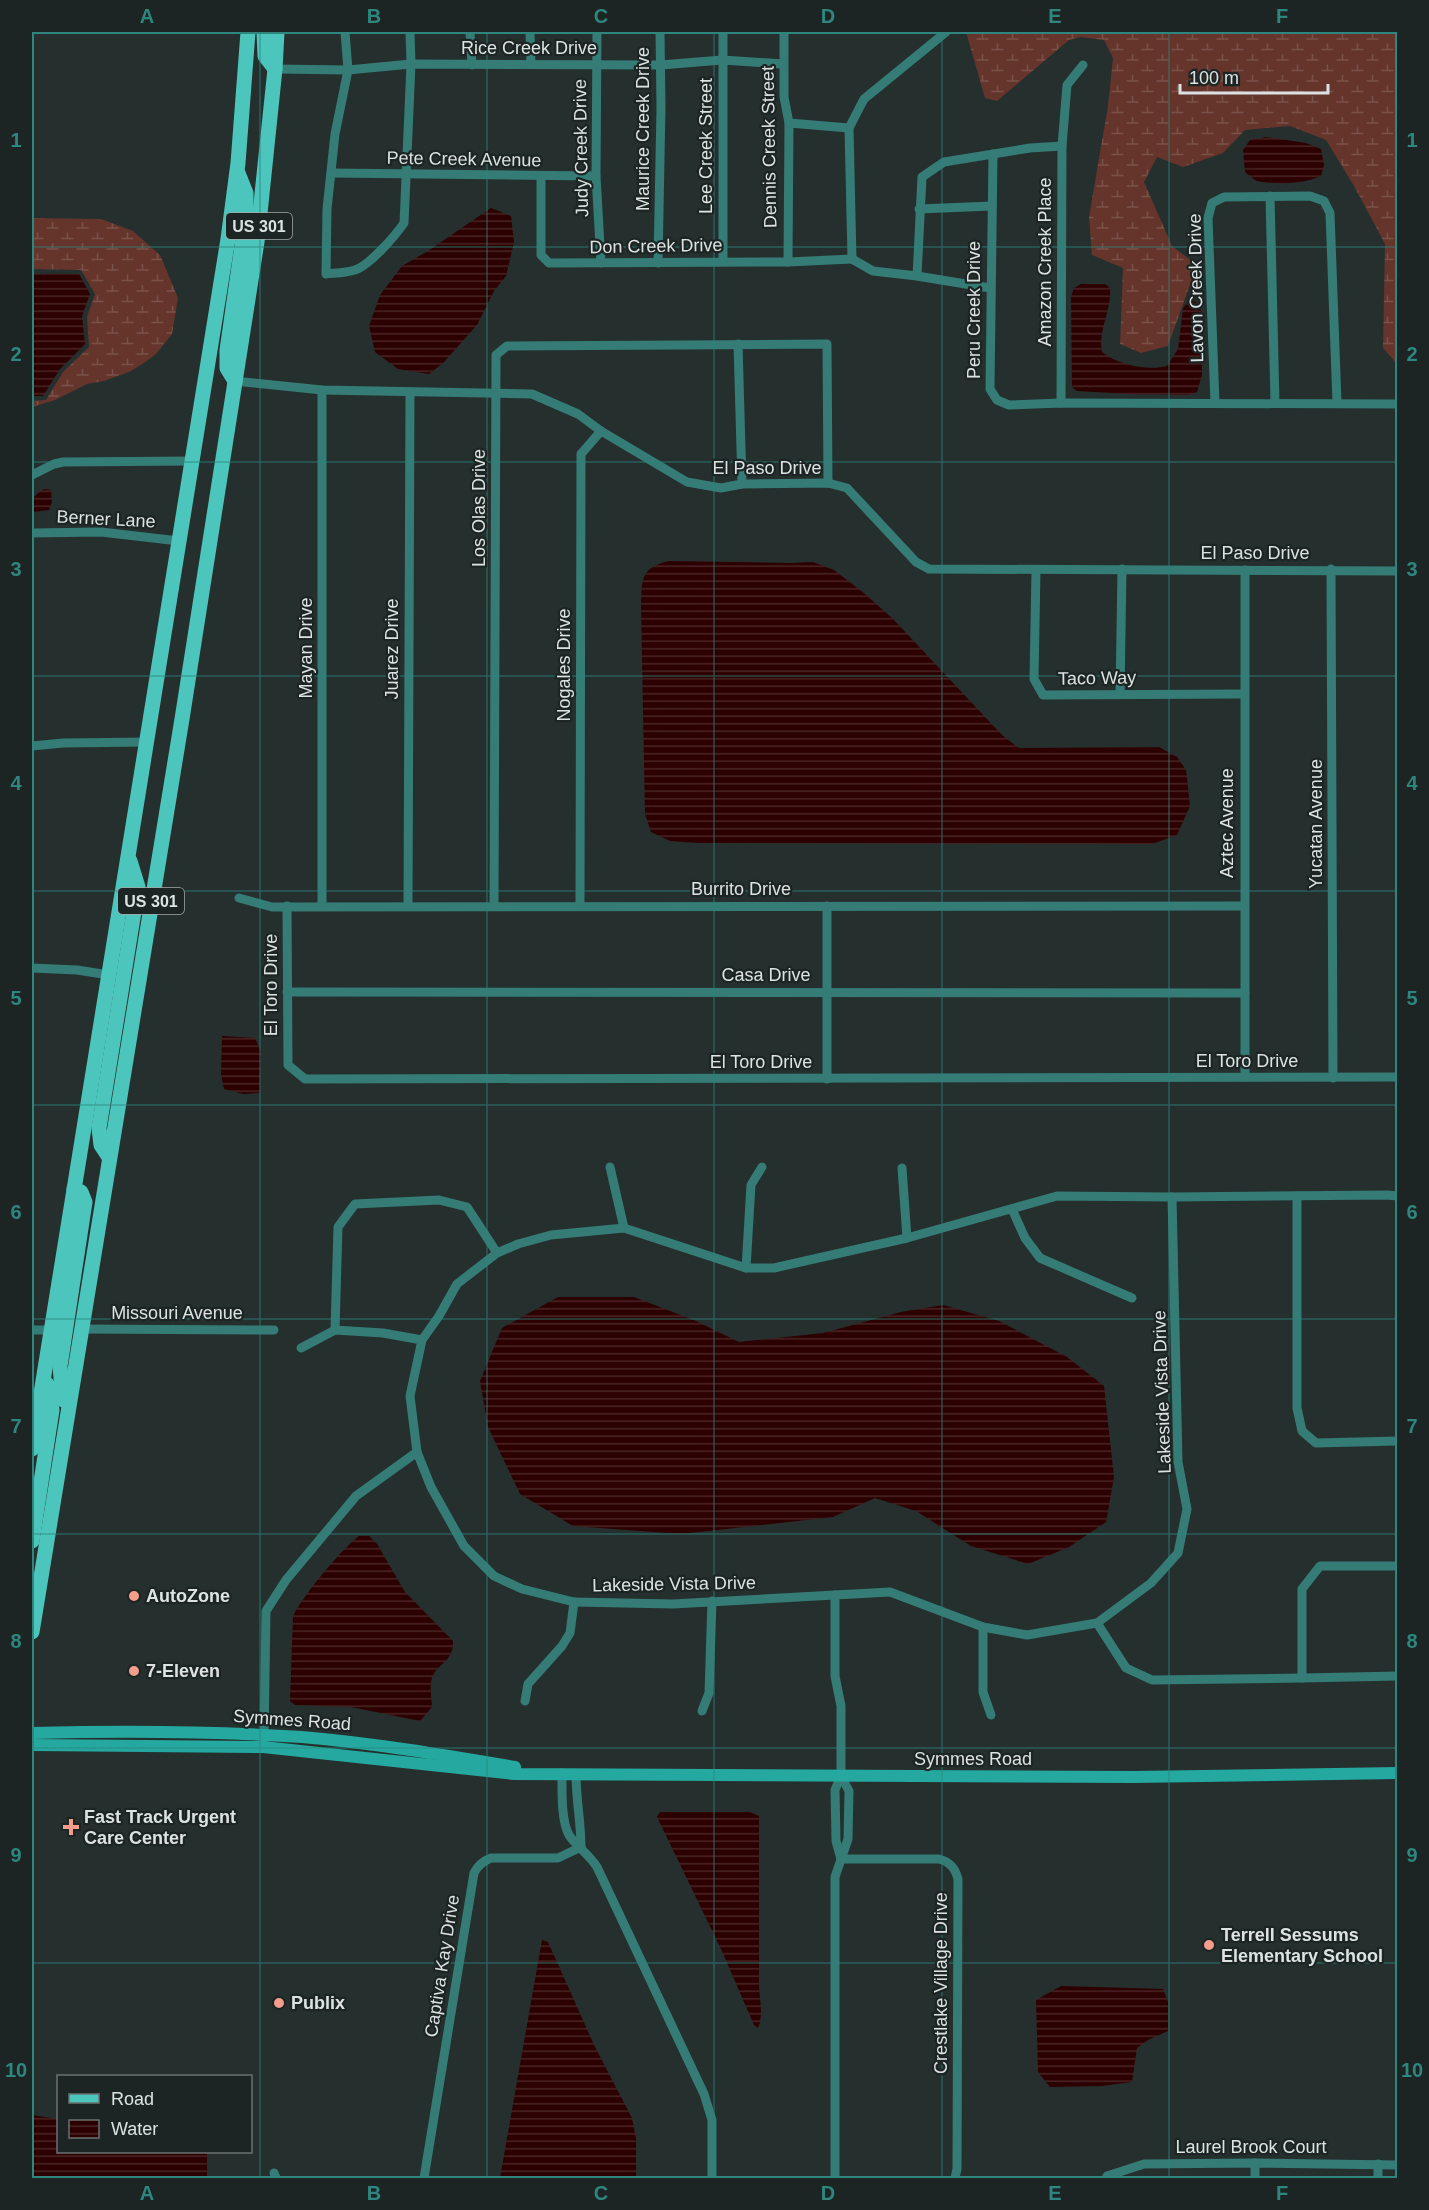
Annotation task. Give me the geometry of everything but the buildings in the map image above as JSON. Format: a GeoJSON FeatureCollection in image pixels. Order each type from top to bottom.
{"type":"FeatureCollection","features":[{"type":"Feature","properties":{"kind":"main road","name":"US 301"},"geometry":{"type":"LineString","coordinates":[[32,1449],[218,303],[237,171],[248,32]]}},
{"type":"Feature","properties":{"kind":"main road"},"geometry":{"type":"LineString","coordinates":[[264,32],[265,56],[275,69]]}},
{"type":"Feature","properties":{"kind":"main road","name":"US 301"},"geometry":{"type":"LineString","coordinates":[[32,1632],[257,242],[277,32]]}},
{"type":"Feature","properties":{"kind":"main road"},"geometry":{"type":"LineString","coordinates":[[235,381],[227,368],[227,350],[246,218],[246,194],[237,171]]}},
{"type":"Feature","properties":{"kind":"main road"},"geometry":{"type":"LineString","coordinates":[[109,1157],[101,1145],[99,1128],[138,887],[129,859]]}},
{"type":"Feature","properties":{"kind":"main road"},"geometry":{"type":"LineString","coordinates":[[66,1420],[60,1366],[85,1202],[81,1192],[74,1189]]}},
{"type":"Feature","properties":{"kind":"main road"},"geometry":{"type":"LineString","coordinates":[[32,1541],[52,1410],[45,1372]]}},
{"type":"Feature","properties":{"kind":"street"},"geometry":{"type":"LineString","coordinates":[[345,32],[348,70],[335,134],[327,209],[326,274],[356,270],[396,234],[404,223],[411,64],[410,32]]}},
{"type":"Feature","properties":{"kind":"street"},"geometry":{"type":"LineString","coordinates":[[470,32],[472,64]]}},
{"type":"Feature","properties":{"kind":"street"},"geometry":{"type":"LineString","coordinates":[[530,32],[531,64]]}},
{"type":"Feature","properties":{"kind":"street","name":"Judy Creek Drive"},"geometry":{"type":"LineString","coordinates":[[597,32],[596,176],[600,263]]}},
{"type":"Feature","properties":{"kind":"street","name":"Maurice Creek Drive"},"geometry":{"type":"LineString","coordinates":[[658,263],[660,32]]}},
{"type":"Feature","properties":{"kind":"street","name":"Lee Creek Street"},"geometry":{"type":"LineString","coordinates":[[723,32],[723,261]]}},
{"type":"Feature","properties":{"kind":"street","name":"Dennis Creek Street"},"geometry":{"type":"LineString","coordinates":[[784,32],[784,98],[789,123],[788,262]]}},
{"type":"Feature","properties":{"kind":"street"},"geometry":{"type":"LineString","coordinates":[[946,32],[864,99],[849,128],[852,259],[873,271],[990,288]]}},
{"type":"Feature","properties":{"kind":"street","name":"Rice Creek Drive"},"geometry":{"type":"LineString","coordinates":[[275,69],[348,70],[411,64],[661,65],[722,60],[783,64]]}},
{"type":"Feature","properties":{"kind":"street","name":"Amazon Creek Place"},"geometry":{"type":"LineString","coordinates":[[1060,403],[1062,146],[1067,85],[1083,65]]}},
{"type":"Feature","properties":{"kind":"street"},"geometry":{"type":"LineString","coordinates":[[789,123],[849,128]]}},
{"type":"Feature","properties":{"kind":"street"},"geometry":{"type":"LineString","coordinates":[[917,276],[922,177],[944,162],[1030,148],[1062,146]]}},
{"type":"Feature","properties":{"kind":"street","name":"Peru Creek Drive"},"geometry":{"type":"LineString","coordinates":[[993,154],[990,388],[997,400],[1009,405],[1060,403]]}},
{"type":"Feature","properties":{"kind":"street","name":"Pete Creek Avenue"},"geometry":{"type":"LineString","coordinates":[[332,173],[405,176],[596,176]]}},
{"type":"Feature","properties":{"kind":"street","name":"Don Creek Drive"},"geometry":{"type":"LineString","coordinates":[[541,177],[541,255],[549,263],[788,262],[852,259]]}},
{"type":"Feature","properties":{"kind":"street"},"geometry":{"type":"LineString","coordinates":[[1270,196],[1275,403]]}},
{"type":"Feature","properties":{"kind":"street","name":"Lavon Creek Drive"},"geometry":{"type":"LineString","coordinates":[[1215,403],[1208,218],[1212,203],[1224,197],[1310,196],[1324,201],[1330,213],[1337,403]]}},
{"type":"Feature","properties":{"kind":"street"},"geometry":{"type":"LineString","coordinates":[[920,209],[992,206]]}},
{"type":"Feature","properties":{"kind":"street"},"geometry":{"type":"LineString","coordinates":[[742,484],[738,344],[827,344],[828,483]]}},
{"type":"Feature","properties":{"kind":"street","name":"Los Olas Drive"},"geometry":{"type":"LineString","coordinates":[[494,906],[496,355],[507,346],[738,344]]}},
{"type":"Feature","properties":{"kind":"street","name":"El Paso Drive"},"geometry":{"type":"LineString","coordinates":[[235,381],[322,390],[532,394],[578,414],[600,431],[687,482],[721,488],[742,484],[828,483],[847,488],[916,562],[929,569],[1398,571]]}},
{"type":"Feature","properties":{"kind":"street","name":"Mayan Drive"},"geometry":{"type":"LineString","coordinates":[[322,390],[322,906]]}},
{"type":"Feature","properties":{"kind":"street","name":"Juarez Drive"},"geometry":{"type":"LineString","coordinates":[[408,906],[410,393]]}},
{"type":"Feature","properties":{"kind":"street"},"geometry":{"type":"LineString","coordinates":[[1060,403],[1398,404]]}},
{"type":"Feature","properties":{"kind":"street","name":"Nogales Drive"},"geometry":{"type":"LineString","coordinates":[[580,906],[581,454],[600,431]]}},
{"type":"Feature","properties":{"kind":"street"},"geometry":{"type":"LineString","coordinates":[[32,475],[63,462],[192,460]]}},
{"type":"Feature","properties":{"kind":"street","name":"Berner Lane"},"geometry":{"type":"LineString","coordinates":[[32,533],[101,532],[179,541]]}},
{"type":"Feature","properties":{"kind":"street"},"geometry":{"type":"LineString","coordinates":[[1120,694],[1122,569]]}},
{"type":"Feature","properties":{"kind":"street","name":"Yucatan Avenue"},"geometry":{"type":"LineString","coordinates":[[1331,569],[1333,1078]]}},
{"type":"Feature","properties":{"kind":"street","name":"Taco Way"},"geometry":{"type":"LineString","coordinates":[[1036,570],[1034,680],[1043,695],[1243,694]]}},
{"type":"Feature","properties":{"kind":"street","name":"Aztec Avenue"},"geometry":{"type":"LineString","coordinates":[[1245,570],[1243,694],[1245,1077]]}},
{"type":"Feature","properties":{"kind":"street"},"geometry":{"type":"LineString","coordinates":[[32,747],[63,743],[147,742]]}},
{"type":"Feature","properties":{"kind":"street","name":"Burrito Drive"},"geometry":{"type":"LineString","coordinates":[[239,898],[272,907],[1244,906]]}},
{"type":"Feature","properties":{"kind":"street","name":"El Toro Drive"},"geometry":{"type":"LineString","coordinates":[[287,906],[288,1065],[305,1079],[1398,1077]]}},
{"type":"Feature","properties":{"kind":"street"},"geometry":{"type":"LineString","coordinates":[[827,906],[827,1079]]}},
{"type":"Feature","properties":{"kind":"street"},"geometry":{"type":"LineString","coordinates":[[32,968],[76,970],[109,975]]}},
{"type":"Feature","properties":{"kind":"street","name":"Casa Drive"},"geometry":{"type":"LineString","coordinates":[[287,992],[1245,993]]}},
{"type":"Feature","properties":{"kind":"street"},"geometry":{"type":"LineString","coordinates":[[610,1167],[624,1228]]}},
{"type":"Feature","properties":{"kind":"street"},"geometry":{"type":"LineString","coordinates":[[746,1268],[751,1185],[762,1167]]}},
{"type":"Feature","properties":{"kind":"street"},"geometry":{"type":"LineString","coordinates":[[902,1168],[907,1238]]}},
{"type":"Feature","properties":{"kind":"street","name":"Lakeside Vista Drive"},"geometry":{"type":"LineString","coordinates":[[1172,1197],[1178,1462],[1187,1509],[1178,1553],[1150,1583],[1096,1623],[1027,1635],[983,1627],[890,1592],[673,1604],[574,1602],[522,1590],[494,1576],[464,1546],[431,1487],[417,1452],[410,1396],[422,1340],[457,1284],[497,1253],[518,1244],[551,1235],[624,1228],[746,1268],[774,1268],[907,1238],[1057,1196],[1398,1196]]}},
{"type":"Feature","properties":{"kind":"street"},"geometry":{"type":"LineString","coordinates":[[1297,1196],[1297,1408],[1302,1431],[1316,1443],[1398,1442]]}},
{"type":"Feature","properties":{"kind":"street"},"geometry":{"type":"LineString","coordinates":[[335,1330],[338,1227],[355,1204],[439,1200],[467,1207],[497,1253]]}},
{"type":"Feature","properties":{"kind":"street"},"geometry":{"type":"LineString","coordinates":[[1012,1209],[1025,1238],[1040,1258],[1132,1298]]}},
{"type":"Feature","properties":{"kind":"street","name":"Missouri Avenue"},"geometry":{"type":"LineString","coordinates":[[81,1329],[274,1329]]}},
{"type":"Feature","properties":{"kind":"street"},"geometry":{"type":"LineString","coordinates":[[32,1330],[51,1330]]}},
{"type":"Feature","properties":{"kind":"street"},"geometry":{"type":"LineString","coordinates":[[301,1348],[335,1330],[383,1333],[422,1340]]}},
{"type":"Feature","properties":{"kind":"street"},"geometry":{"type":"LineString","coordinates":[[264,1741],[266,1611],[286,1580],[356,1496],[417,1452]]}},
{"type":"Feature","properties":{"kind":"street"},"geometry":{"type":"LineString","coordinates":[[1302,1678],[1302,1589],[1320,1566],[1398,1566]]}},
{"type":"Feature","properties":{"kind":"street"},"geometry":{"type":"LineString","coordinates":[[835,1595],[835,1676],[841,1706],[841,1776],[849,1791],[848,1839],[835,1877],[835,2178]]}},
{"type":"Feature","properties":{"kind":"street"},"geometry":{"type":"LineString","coordinates":[[702,1711],[709,1693],[712,1601]]}},
{"type":"Feature","properties":{"kind":"street"},"geometry":{"type":"LineString","coordinates":[[525,1701],[528,1684],[570,1634],[574,1602]]}},
{"type":"Feature","properties":{"kind":"street"},"geometry":{"type":"LineString","coordinates":[[1096,1623],[1126,1668],[1152,1680],[1398,1676]]}},
{"type":"Feature","properties":{"kind":"street"},"geometry":{"type":"LineString","coordinates":[[983,1627],[983,1692],[991,1715]]}},
{"type":"Feature","properties":{"kind":"street","name":"Symmes Road"},"geometry":{"type":"LineString","coordinates":[[32,1733],[204,1733],[264,1741]]}},
{"type":"Feature","properties":{"kind":"street","name":"Symmes Road"},"geometry":{"type":"LineString","coordinates":[[32,1745],[264,1741],[366,1744],[548,1773],[576,1774],[1133,1777],[1398,1773]]}},
{"type":"Feature","properties":{"kind":"street"},"geometry":{"type":"LineString","coordinates":[[562,1773],[568,1834],[590,1856],[597,1867],[704,2094],[712,2120],[712,2178]]}},
{"type":"Feature","properties":{"kind":"street"},"geometry":{"type":"LineString","coordinates":[[576,1774],[581,1847]]}},
{"type":"Feature","properties":{"kind":"street","name":"Captiva Kay Drive"},"geometry":{"type":"LineString","coordinates":[[424,2178],[474,1873],[483,1861],[491,1858],[558,1858],[581,1847]]}},
{"type":"Feature","properties":{"kind":"street","name":"Crestlake Village Drive"},"geometry":{"type":"LineString","coordinates":[[841,1859],[939,1859],[946,1861],[956,1872],[958,1890],[955,2178]]}},
{"type":"Feature","properties":{"kind":"street"},"geometry":{"type":"LineString","coordinates":[[1255,2163],[1255,2178]]}},
{"type":"Feature","properties":{"kind":"street","name":"Laurel Brook Court"},"geometry":{"type":"LineString","coordinates":[[1107,2176],[1143,2164],[1398,2165]]}},
{"type":"Feature","properties":{"kind":"street"},"geometry":{"type":"LineString","coordinates":[[1378,2164],[1378,2178]]}},
{"type":"Feature","properties":{"kind":"green space"},"geometry":{"type":"Polygon","coordinates":[[[966,32],[1397,32],[1397,364],[1383,348],[1385,244],[1326,140],[1290,126],[1245,130],[1223,153],[1183,167],[1157,157],[1144,182],[1172,246],[1197,265],[1168,346],[1141,353],[1120,344],[1123,268],[1092,255],[1089,217],[1108,106],[1113,58],[1104,40],[1081,37],[1069,40],[997,101],[985,98],[966,32]]]}},
{"type":"Feature","properties":{"kind":"green space"},"geometry":{"type":"Polygon","coordinates":[[[32,218],[101,219],[133,231],[160,255],[178,298],[172,334],[156,354],[144,363],[129,372],[87,384],[55,400],[32,407],[32,401],[46,400],[63,372],[89,347],[87,317],[95,294],[81,270],[32,269],[32,218]]]}},
{"type":"Feature","properties":{"kind":"water"},"geometry":{"type":"Polygon","coordinates":[[[1266,137],[1306,143],[1321,149],[1324,165],[1321,176],[1290,183],[1254,179],[1245,172],[1243,150],[1250,140],[1266,137]]]}},
{"type":"Feature","properties":{"kind":"water"},"geometry":{"type":"Polygon","coordinates":[[[491,208],[511,216],[514,242],[506,276],[494,291],[477,325],[443,363],[429,374],[398,369],[375,352],[369,326],[380,295],[402,266],[491,208]]]}},
{"type":"Feature","properties":{"kind":"water"},"geometry":{"type":"Polygon","coordinates":[[[32,274],[79,274],[90,294],[82,316],[85,344],[60,369],[43,396],[32,396],[32,274]]]}},
{"type":"Feature","properties":{"kind":"water"},"geometry":{"type":"Polygon","coordinates":[[[1081,284],[1105,284],[1110,288],[1101,344],[1102,352],[1133,366],[1151,368],[1167,366],[1178,349],[1183,309],[1186,303],[1194,301],[1199,304],[1202,375],[1197,392],[1189,395],[1128,394],[1077,391],[1072,387],[1071,297],[1074,288],[1081,284]]]}},
{"type":"Feature","properties":{"kind":"water"},"geometry":{"type":"Polygon","coordinates":[[[44,489],[51,490],[52,502],[49,510],[32,512],[34,498],[44,489]]]}},
{"type":"Feature","properties":{"kind":"water"},"geometry":{"type":"Polygon","coordinates":[[[669,561],[813,562],[834,570],[893,619],[1002,735],[1019,748],[1159,747],[1177,757],[1186,770],[1190,806],[1177,835],[1152,844],[696,843],[670,841],[651,832],[645,814],[641,595],[643,581],[648,571],[669,561]]]}},
{"type":"Feature","properties":{"kind":"water"},"geometry":{"type":"Polygon","coordinates":[[[222,1036],[255,1038],[261,1052],[260,1093],[243,1094],[224,1089],[221,1075],[222,1036]]]}},
{"type":"Feature","properties":{"kind":"water"},"geometry":{"type":"Polygon","coordinates":[[[558,1297],[634,1297],[696,1321],[739,1342],[823,1333],[901,1312],[943,1305],[999,1321],[1067,1357],[1104,1386],[1114,1477],[1106,1522],[1069,1547],[1028,1564],[971,1546],[916,1511],[875,1498],[833,1517],[681,1534],[573,1526],[520,1494],[488,1427],[480,1381],[502,1328],[558,1297]]]}},
{"type":"Feature","properties":{"kind":"water"},"geometry":{"type":"Polygon","coordinates":[[[359,1536],[369,1536],[377,1544],[405,1592],[453,1641],[451,1654],[434,1673],[431,1681],[432,1707],[420,1721],[351,1707],[295,1705],[290,1701],[293,1616],[323,1573],[359,1536]]]}},
{"type":"Feature","properties":{"kind":"water"},"geometry":{"type":"Polygon","coordinates":[[[660,1812],[750,1812],[759,1816],[761,2012],[758,2028],[754,2025],[721,1949],[657,1817],[660,1812]]]}},
{"type":"Feature","properties":{"kind":"water"},"geometry":{"type":"Polygon","coordinates":[[[542,1940],[548,1942],[595,2047],[632,2118],[636,2139],[636,2178],[500,2178],[542,1940]]]}},
{"type":"Feature","properties":{"kind":"water"},"geometry":{"type":"Polygon","coordinates":[[[1061,1986],[1163,1989],[1168,2002],[1168,2031],[1137,2048],[1132,2082],[1102,2086],[1050,2087],[1038,2072],[1036,2000],[1061,1986]]]}},
{"type":"Feature","properties":{"kind":"water"},"geometry":{"type":"Polygon","coordinates":[[[32,2115],[57,2119],[57,2153],[207,2153],[207,2178],[32,2178],[32,2115]]]}},
{"type":"Feature","properties":{"kind":"place","name":"AutoZone"},"geometry":{"type":"Point","coordinates":[134,1596]}},
{"type":"Feature","properties":{"kind":"place","name":"7-Eleven"},"geometry":{"type":"Point","coordinates":[134,1671]}},
{"type":"Feature","properties":{"kind":"place","name":"Fast Track Urgent Care Center"},"geometry":{"type":"Point","coordinates":[71,1827]}},
{"type":"Feature","properties":{"kind":"place","name":"Terrell Sessums Elementary School"},"geometry":{"type":"Point","coordinates":[1209,1945]}},
{"type":"Feature","properties":{"kind":"place","name":"Publix"},"geometry":{"type":"Point","coordinates":[279,2003]}}]}
